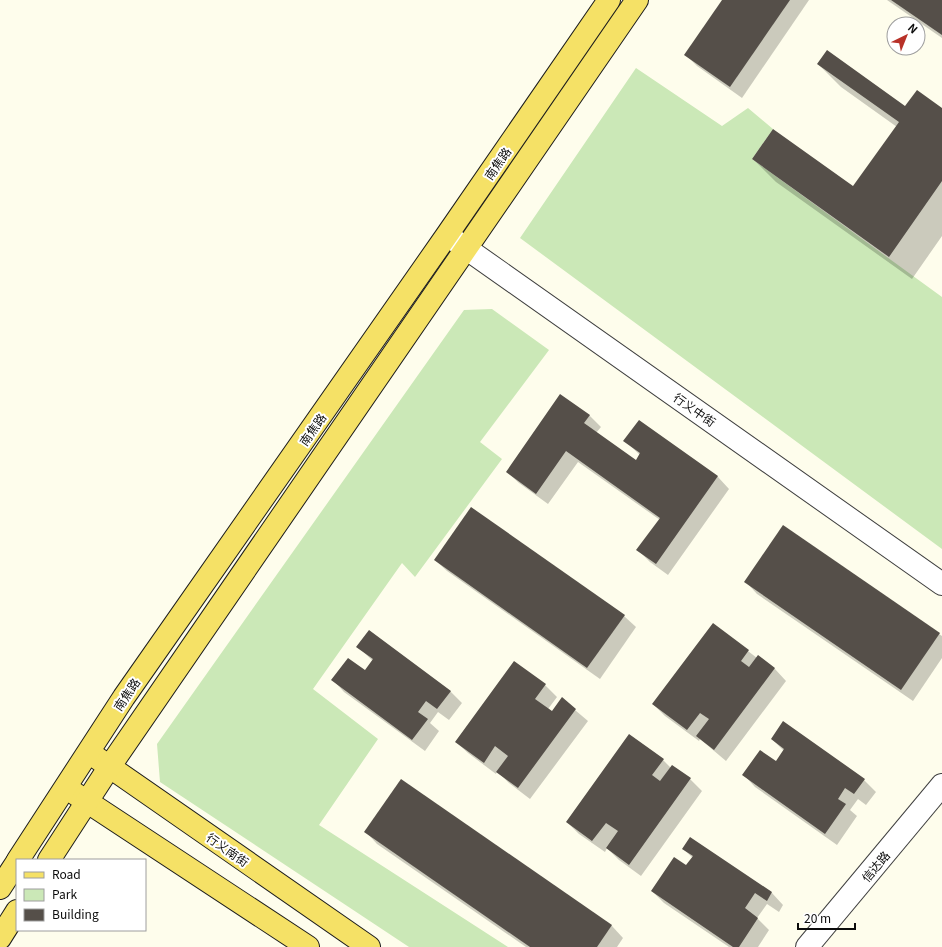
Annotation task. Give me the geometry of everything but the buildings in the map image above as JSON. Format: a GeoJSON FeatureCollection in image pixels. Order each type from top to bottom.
{"type":"FeatureCollection","features":[{"type":"Feature","properties":{"kind":"main road","name":"南焦路"},"geometry":{"type":"LineString","coordinates":[[19,859],[124,697],[448,235],[609,0]]}},
{"type":"Feature","properties":{"kind":"main road","name":"南焦路"},"geometry":{"type":"LineString","coordinates":[[50,859],[86,801],[637,0]]}},
{"type":"Feature","properties":{"kind":"main road","name":"行义南街"},"geometry":{"type":"LineString","coordinates":[[88,752],[369,947]]}},
{"type":"Feature","properties":{"kind":"main road"},"geometry":{"type":"LineString","coordinates":[[65,787],[308,947]]}},
{"type":"Feature","properties":{"kind":"main road","name":"南焦路"},"geometry":{"type":"LineString","coordinates":[[0,888],[16,864]]}},
{"type":"Feature","properties":{"kind":"main road"},"geometry":{"type":"LineString","coordinates":[[0,938],[16,913]]}},
{"type":"Feature","properties":{"kind":"street","name":"行义中街"},"geometry":{"type":"LineString","coordinates":[[448,235],[942,584]]}},
{"type":"Feature","properties":{"kind":"street","name":"信达路"},"geometry":{"type":"LineString","coordinates":[[807,947],[942,785]]}},
{"type":"Feature","properties":{"kind":"green space"},"geometry":{"type":"Polygon","coordinates":[[[636,68],[722,126],[748,108],[773,129],[752,159],[942,297],[942,549],[520,238],[636,68]]]}},
{"type":"Feature","properties":{"kind":"green space"},"geometry":{"type":"Polygon","coordinates":[[[492,309],[549,350],[480,442],[502,459],[415,577],[402,563],[313,689],[378,739],[319,825],[508,947],[409,947],[160,782],[157,744],[464,310],[492,309]]]}}]}
